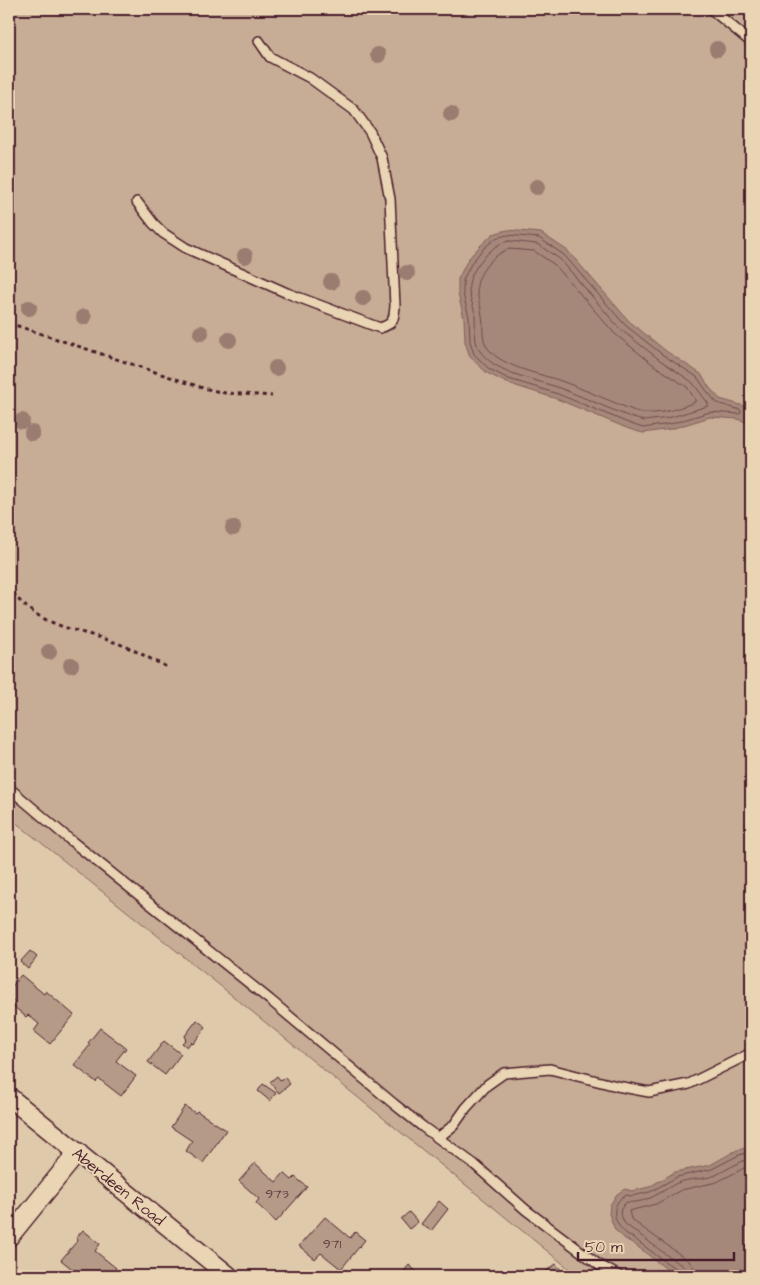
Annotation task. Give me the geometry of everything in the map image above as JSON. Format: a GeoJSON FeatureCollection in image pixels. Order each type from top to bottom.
{"type":"FeatureCollection","features":[{"type":"Feature","properties":{"kind":"street","name":"Aberdeen Road"},"geometry":{"type":"LineString","coordinates":[[9,1097],[229,1276]]}},
{"type":"Feature","properties":{"kind":"street"},"geometry":{"type":"LineString","coordinates":[[9,1237],[78,1152]]}},
{"type":"Feature","properties":{"kind":"lane"},"geometry":{"type":"LineString","coordinates":[[711,9],[751,42]]}},
{"type":"Feature","properties":{"kind":"lane"},"geometry":{"type":"LineString","coordinates":[[138,202],[153,223],[163,233],[186,248],[287,293],[380,328],[389,325],[394,317],[395,306],[390,199],[382,158],[378,149],[370,132],[354,110],[310,78],[270,57],[259,41]]}},
{"type":"Feature","properties":{"kind":"lane"},"geometry":{"type":"LineString","coordinates":[[9,788],[270,1000],[394,1104],[475,1165],[526,1210],[599,1265],[619,1276]]}},
{"type":"Feature","properties":{"kind":"lane"},"geometry":{"type":"LineString","coordinates":[[438,1138],[454,1125],[466,1108],[487,1085],[504,1073],[550,1069],[616,1086],[649,1092],[689,1084],[751,1053]]}},
{"type":"Feature","properties":{"kind":"path"},"geometry":{"type":"LineString","coordinates":[[9,323],[203,388],[225,393],[272,396]]}},
{"type":"Feature","properties":{"kind":"path"},"geometry":{"type":"LineString","coordinates":[[9,586],[20,601],[45,620],[111,641],[167,667]]}},
{"type":"Feature","properties":{"kind":"shaded area"},"geometry":{"type":"Polygon","coordinates":[[[9,9],[751,9],[751,1276],[578,1276],[9,817],[9,9]]]}},
{"type":"Feature","properties":{"kind":"water"},"geometry":{"type":"Polygon","coordinates":[[[507,230],[541,233],[568,251],[629,321],[666,351],[701,374],[720,399],[751,408],[751,424],[738,419],[710,417],[671,429],[643,433],[557,399],[507,383],[487,373],[470,357],[465,342],[464,318],[458,294],[458,279],[468,259],[481,245],[493,234],[507,230]]]}},
{"type":"Feature","properties":{"kind":"water"},"geometry":{"type":"Polygon","coordinates":[[[751,1147],[750,1276],[681,1276],[669,1271],[615,1230],[609,1214],[610,1205],[617,1194],[625,1189],[632,1191],[649,1187],[675,1172],[710,1165],[737,1150],[751,1147]]]}},
{"type":"Feature","properties":{"kind":"building"},"geometry":{"type":"Polygon","coordinates":[[[30,951],[37,957],[28,969],[20,962],[30,951]]]}},
{"type":"Feature","properties":{"kind":"building"},"geometry":{"type":"Polygon","coordinates":[[[21,975],[44,994],[46,991],[74,1015],[50,1044],[34,1031],[39,1024],[28,1015],[26,1017],[12,1005],[15,1002],[9,997],[9,990],[21,975]]]}},
{"type":"Feature","properties":{"kind":"building"},"geometry":{"type":"Polygon","coordinates":[[[197,1020],[206,1027],[193,1044],[191,1042],[187,1047],[182,1043],[186,1039],[184,1037],[197,1020]]]}},
{"type":"Feature","properties":{"kind":"building"},"geometry":{"type":"Polygon","coordinates":[[[100,1028],[126,1048],[116,1061],[136,1076],[121,1096],[99,1079],[96,1082],[74,1065],[90,1045],[88,1043],[100,1028]]]}},
{"type":"Feature","properties":{"kind":"building"},"geometry":{"type":"Polygon","coordinates":[[[164,1041],[181,1054],[165,1075],[148,1062],[164,1041]]]}},
{"type":"Feature","properties":{"kind":"building"},"geometry":{"type":"Polygon","coordinates":[[[277,1076],[281,1081],[285,1078],[290,1084],[279,1093],[270,1082],[277,1076]]]}},
{"type":"Feature","properties":{"kind":"building"},"geometry":{"type":"Polygon","coordinates":[[[263,1084],[276,1093],[270,1101],[258,1091],[263,1084]]]}},
{"type":"Feature","properties":{"kind":"building"},"geometry":{"type":"Polygon","coordinates":[[[185,1106],[195,1113],[197,1111],[226,1130],[203,1163],[186,1151],[192,1141],[171,1127],[185,1106]]]}},
{"type":"Feature","properties":{"kind":"building"},"geometry":{"type":"Polygon","coordinates":[[[255,1163],[276,1182],[284,1173],[292,1180],[295,1177],[307,1187],[276,1222],[256,1203],[259,1199],[239,1181],[255,1163]]]}},
{"type":"Feature","properties":{"kind":"building"},"geometry":{"type":"Polygon","coordinates":[[[439,1201],[448,1209],[431,1231],[421,1224],[439,1201]]]}},
{"type":"Feature","properties":{"kind":"building"},"geometry":{"type":"Polygon","coordinates":[[[409,1212],[418,1222],[409,1229],[401,1219],[409,1212]]]}},
{"type":"Feature","properties":{"kind":"building"},"geometry":{"type":"Polygon","coordinates":[[[325,1217],[350,1238],[355,1232],[365,1240],[341,1269],[321,1253],[315,1259],[299,1246],[325,1217]]]}},
{"type":"Feature","properties":{"kind":"building"},"geometry":{"type":"Polygon","coordinates":[[[83,1230],[100,1244],[95,1251],[116,1268],[109,1276],[81,1276],[61,1260],[78,1240],[76,1238],[83,1230]]]}},
{"type":"Feature","properties":{"kind":"building"},"geometry":{"type":"Polygon","coordinates":[[[556,1264],[563,1272],[558,1276],[550,1276],[546,1271],[556,1264]]]}},
{"type":"Feature","properties":{"kind":"building"},"geometry":{"type":"Polygon","coordinates":[[[409,1265],[417,1272],[413,1276],[400,1276],[409,1265]]]}}]}
